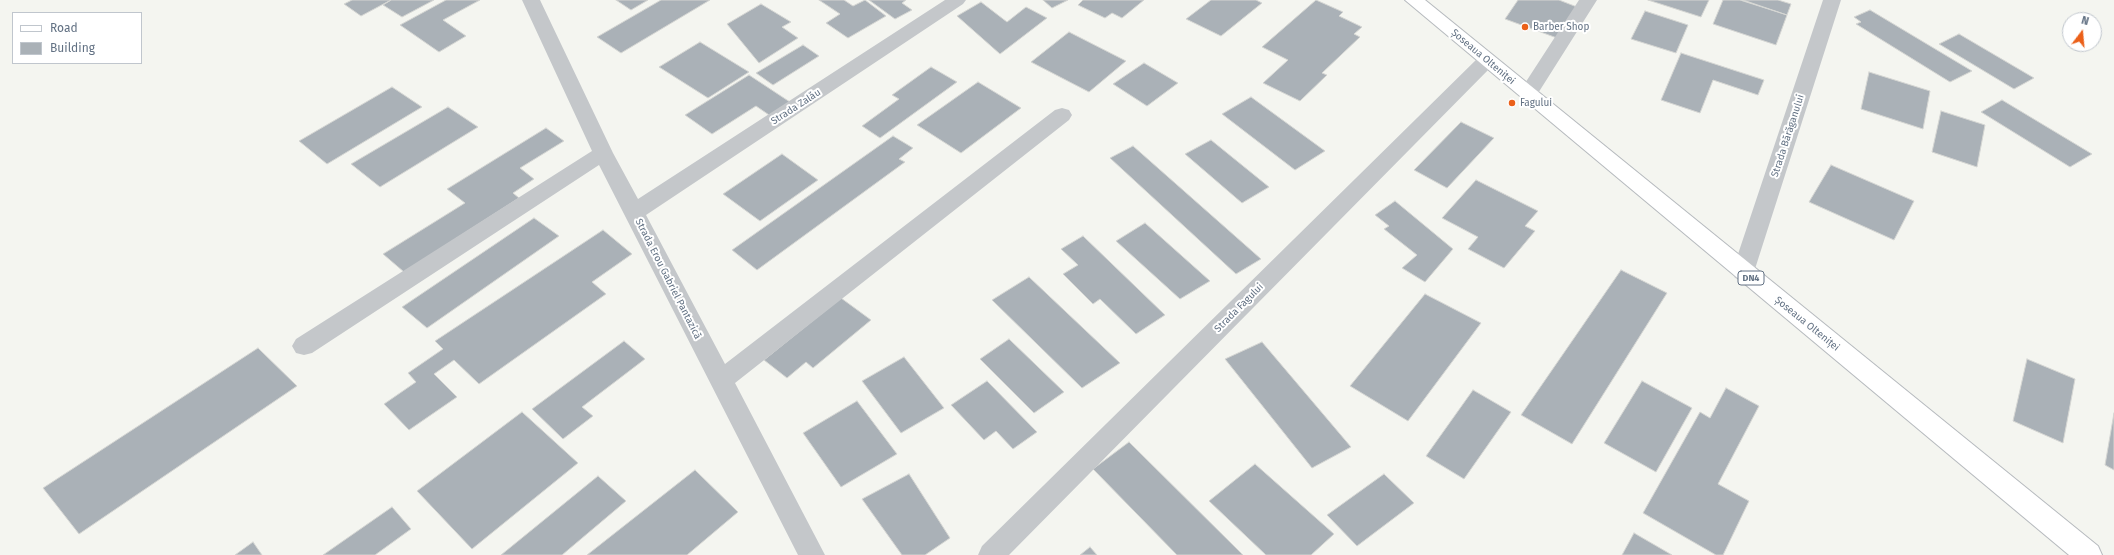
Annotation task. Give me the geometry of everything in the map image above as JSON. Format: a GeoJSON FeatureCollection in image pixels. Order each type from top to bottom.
{"type":"FeatureCollection","features":[{"type":"Feature","properties":{"kind":"main road","name":"Șoseaua Olteniței"},"geometry":{"type":"LineString","coordinates":[[1414,0],[2089,555]]}},
{"type":"Feature","properties":{"kind":"street","name":"Strada Erou Gabriel Pantazică"},"geometry":{"type":"LineString","coordinates":[[532,0],[603,153],[720,381],[812,555]]}},
{"type":"Feature","properties":{"kind":"street","name":"Strada Zalău"},"geometry":{"type":"LineString","coordinates":[[634,212],[957,0]]}},
{"type":"Feature","properties":{"kind":"street"},"geometry":{"type":"LineString","coordinates":[[1528,94],[1588,0]]}},
{"type":"Feature","properties":{"kind":"street","name":"Strada Bărăganului"},"geometry":{"type":"LineString","coordinates":[[1743,272],[1832,0]]}},
{"type":"Feature","properties":{"kind":"street","name":"Strada Fagului"},"geometry":{"type":"LineString","coordinates":[[991,555],[1487,60]]}},
{"type":"Feature","properties":{"kind":"street"},"geometry":{"type":"LineString","coordinates":[[720,381],[1062,115]]}},
{"type":"Feature","properties":{"kind":"street"},"geometry":{"type":"LineString","coordinates":[[304,346],[603,153]]}},
{"type":"Feature","properties":{"kind":"building"},"geometry":{"type":"Polygon","coordinates":[[[352,0],[391,0],[361,16],[344,4],[352,0]]]}},
{"type":"Feature","properties":{"kind":"building"},"geometry":{"type":"Polygon","coordinates":[[[391,0],[434,0],[402,17],[383,5],[391,0]]]}},
{"type":"Feature","properties":{"kind":"building"},"geometry":{"type":"Polygon","coordinates":[[[446,0],[480,0],[443,20],[466,36],[439,52],[400,25],[446,0]]]}},
{"type":"Feature","properties":{"kind":"building"},"geometry":{"type":"Polygon","coordinates":[[[616,0],[648,0],[631,10],[616,0]]]}},
{"type":"Feature","properties":{"kind":"building"},"geometry":{"type":"Polygon","coordinates":[[[661,0],[710,0],[621,53],[597,37],[661,0]]]}},
{"type":"Feature","properties":{"kind":"building"},"geometry":{"type":"Polygon","coordinates":[[[819,0],[844,0],[853,6],[865,0],[886,16],[848,38],[826,23],[840,14],[819,0]]]}},
{"type":"Feature","properties":{"kind":"building"},"geometry":{"type":"Polygon","coordinates":[[[869,0],[906,0],[902,3],[912,10],[895,19],[869,0]]]}},
{"type":"Feature","properties":{"kind":"building"},"geometry":{"type":"Polygon","coordinates":[[[1043,0],[1068,0],[1052,8],[1043,0]]]}},
{"type":"Feature","properties":{"kind":"building"},"geometry":{"type":"Polygon","coordinates":[[[1083,0],[1144,0],[1122,18],[1112,13],[1105,18],[1078,5],[1083,0]]]}},
{"type":"Feature","properties":{"kind":"building"},"geometry":{"type":"Polygon","coordinates":[[[1211,0],[1256,0],[1262,3],[1221,36],[1186,19],[1211,0]]]}},
{"type":"Feature","properties":{"kind":"building"},"geometry":{"type":"Polygon","coordinates":[[[1316,0],[1343,12],[1339,16],[1362,27],[1354,34],[1360,37],[1322,73],[1327,75],[1300,101],[1263,83],[1288,60],[1262,47],[1316,0]]]}},
{"type":"Feature","properties":{"kind":"building"},"geometry":{"type":"Polygon","coordinates":[[[1518,0],[1559,0],[1577,7],[1557,38],[1505,19],[1518,0]]]}},
{"type":"Feature","properties":{"kind":"building"},"geometry":{"type":"Polygon","coordinates":[[[1648,0],[1709,0],[1701,17],[1648,0]]]}},
{"type":"Feature","properties":{"kind":"building"},"geometry":{"type":"Polygon","coordinates":[[[1723,0],[1740,0],[1787,15],[1776,45],[1713,24],[1723,0]]]}},
{"type":"Feature","properties":{"kind":"building"},"geometry":{"type":"Polygon","coordinates":[[[1743,0],[1778,0],[1791,4],[1787,15],[1743,0]]]}},
{"type":"Feature","properties":{"kind":"building"},"geometry":{"type":"Polygon","coordinates":[[[981,2],[1007,22],[1026,7],[1047,18],[1000,54],[957,16],[981,2]]]}},
{"type":"Feature","properties":{"kind":"building"},"geometry":{"type":"Polygon","coordinates":[[[761,4],[791,22],[782,27],[798,38],[759,63],[727,24],[761,4]]]}},
{"type":"Feature","properties":{"kind":"building"},"geometry":{"type":"Polygon","coordinates":[[[1870,10],[1972,71],[1950,82],[1856,24],[1861,22],[1854,17],[1870,10]]]}},
{"type":"Feature","properties":{"kind":"building"},"geometry":{"type":"Polygon","coordinates":[[[1645,11],[1688,25],[1676,53],[1631,39],[1645,11]]]}},
{"type":"Feature","properties":{"kind":"building"},"geometry":{"type":"Polygon","coordinates":[[[1069,32],[1126,61],[1089,92],[1031,62],[1069,32]]]}},
{"type":"Feature","properties":{"kind":"building"},"geometry":{"type":"Polygon","coordinates":[[[1959,34],[2034,78],[2014,89],[1939,44],[1959,34]]]}},
{"type":"Feature","properties":{"kind":"building"},"geometry":{"type":"Polygon","coordinates":[[[700,42],[749,72],[708,98],[659,67],[700,42]]]}},
{"type":"Feature","properties":{"kind":"building"},"geometry":{"type":"Polygon","coordinates":[[[803,45],[819,56],[773,85],[756,73],[803,45]]]}},
{"type":"Feature","properties":{"kind":"building"},"geometry":{"type":"Polygon","coordinates":[[[1681,53],[1764,80],[1758,95],[1713,80],[1700,113],[1661,100],[1681,53]]]}},
{"type":"Feature","properties":{"kind":"building"},"geometry":{"type":"Polygon","coordinates":[[[1144,63],[1178,83],[1147,106],[1113,84],[1144,63]]]}},
{"type":"Feature","properties":{"kind":"building"},"geometry":{"type":"Polygon","coordinates":[[[931,67],[957,82],[880,138],[862,126],[899,99],[892,95],[931,67]]]}},
{"type":"Feature","properties":{"kind":"building"},"geometry":{"type":"Polygon","coordinates":[[[1869,72],[1930,91],[1923,129],[1861,109],[1869,72]]]}},
{"type":"Feature","properties":{"kind":"building"},"geometry":{"type":"Polygon","coordinates":[[[749,75],[793,104],[772,117],[756,106],[712,134],[685,115],[749,75]]]}},
{"type":"Feature","properties":{"kind":"building"},"geometry":{"type":"Polygon","coordinates":[[[978,82],[1021,108],[961,153],[917,125],[978,82]]]}},
{"type":"Feature","properties":{"kind":"building"},"geometry":{"type":"Polygon","coordinates":[[[392,87],[422,107],[327,164],[299,141],[392,87]]]}},
{"type":"Feature","properties":{"kind":"building"},"geometry":{"type":"Polygon","coordinates":[[[1251,97],[1325,151],[1295,170],[1222,114],[1251,97]]]}},
{"type":"Feature","properties":{"kind":"building"},"geometry":{"type":"Polygon","coordinates":[[[2002,100],[2092,154],[2070,167],[1981,112],[2002,100]]]}},
{"type":"Feature","properties":{"kind":"building"},"geometry":{"type":"Polygon","coordinates":[[[448,107],[478,127],[380,187],[351,164],[448,107]]]}},
{"type":"Feature","properties":{"kind":"building"},"geometry":{"type":"Polygon","coordinates":[[[1941,111],[1985,125],[1977,167],[1932,152],[1941,111]]]}},
{"type":"Feature","properties":{"kind":"building"},"geometry":{"type":"Polygon","coordinates":[[[1461,122],[1494,138],[1447,188],[1414,170],[1461,122]]]}},
{"type":"Feature","properties":{"kind":"building"},"geometry":{"type":"Polygon","coordinates":[[[546,128],[564,141],[520,168],[534,179],[513,193],[519,198],[404,272],[383,254],[465,203],[447,189],[546,128]]]}},
{"type":"Feature","properties":{"kind":"building"},"geometry":{"type":"Polygon","coordinates":[[[893,136],[913,148],[899,159],[905,162],[757,270],[732,250],[893,136]]]}},
{"type":"Feature","properties":{"kind":"building"},"geometry":{"type":"Polygon","coordinates":[[[1211,140],[1269,187],[1242,203],[1185,154],[1211,140]]]}},
{"type":"Feature","properties":{"kind":"building"},"geometry":{"type":"Polygon","coordinates":[[[1133,146],[1261,259],[1236,274],[1110,158],[1133,146]]]}},
{"type":"Feature","properties":{"kind":"building"},"geometry":{"type":"Polygon","coordinates":[[[782,154],[818,180],[760,221],[723,194],[782,154]]]}},
{"type":"Feature","properties":{"kind":"building"},"geometry":{"type":"Polygon","coordinates":[[[1831,165],[1914,201],[1894,240],[1809,202],[1831,165]]]}},
{"type":"Feature","properties":{"kind":"building"},"geometry":{"type":"Polygon","coordinates":[[[1476,180],[1538,211],[1525,226],[1535,231],[1504,268],[1468,249],[1478,237],[1442,218],[1476,180]]]}},
{"type":"Feature","properties":{"kind":"building"},"geometry":{"type":"Polygon","coordinates":[[[1395,201],[1453,249],[1425,282],[1402,268],[1417,255],[1384,229],[1389,226],[1375,215],[1395,201]]]}},
{"type":"Feature","properties":{"kind":"building"},"geometry":{"type":"Polygon","coordinates":[[[534,218],[559,236],[427,328],[402,307],[534,218]]]}},
{"type":"Feature","properties":{"kind":"building"},"geometry":{"type":"Polygon","coordinates":[[[1145,223],[1210,281],[1180,299],[1116,241],[1145,223]]]}},
{"type":"Feature","properties":{"kind":"building"},"geometry":{"type":"Polygon","coordinates":[[[603,230],[632,254],[592,282],[606,294],[479,384],[454,360],[434,374],[457,397],[409,430],[384,404],[416,382],[408,373],[443,349],[435,341],[603,230]]]}},
{"type":"Feature","properties":{"kind":"building"},"geometry":{"type":"Polygon","coordinates":[[[1083,236],[1165,315],[1136,334],[1100,299],[1093,304],[1063,274],[1078,265],[1061,249],[1083,236]]]}},
{"type":"Feature","properties":{"kind":"building"},"geometry":{"type":"Polygon","coordinates":[[[1621,270],[1667,293],[1572,444],[1521,415],[1621,270]]]}},
{"type":"Feature","properties":{"kind":"building"},"geometry":{"type":"Polygon","coordinates":[[[1029,277],[1120,363],[1082,388],[992,300],[1029,277]]]}},
{"type":"Feature","properties":{"kind":"building"},"geometry":{"type":"Polygon","coordinates":[[[1425,294],[1481,323],[1408,421],[1350,386],[1425,294]]]}},
{"type":"Feature","properties":{"kind":"building"},"geometry":{"type":"Polygon","coordinates":[[[841,298],[871,320],[813,368],[806,362],[787,378],[764,360],[841,298]]]}},
{"type":"Feature","properties":{"kind":"building"},"geometry":{"type":"Polygon","coordinates":[[[1009,339],[1064,392],[1034,413],[980,359],[1009,339]]]}},
{"type":"Feature","properties":{"kind":"building"},"geometry":{"type":"Polygon","coordinates":[[[624,341],[645,359],[582,407],[593,416],[563,439],[532,409],[624,341]]]}},
{"type":"Feature","properties":{"kind":"building"},"geometry":{"type":"Polygon","coordinates":[[[1262,342],[1351,447],[1312,468],[1225,359],[1262,342]]]}},
{"type":"Feature","properties":{"kind":"building"},"geometry":{"type":"Polygon","coordinates":[[[258,348],[297,386],[79,534],[43,488],[258,348]]]}},
{"type":"Feature","properties":{"kind":"building"},"geometry":{"type":"Polygon","coordinates":[[[904,357],[944,408],[901,433],[862,381],[904,357]]]}},
{"type":"Feature","properties":{"kind":"building"},"geometry":{"type":"Polygon","coordinates":[[[2027,359],[2075,379],[2063,443],[2013,421],[2027,359]]]}},
{"type":"Feature","properties":{"kind":"building"},"geometry":{"type":"Polygon","coordinates":[[[987,381],[1037,432],[1013,449],[996,431],[984,440],[951,405],[987,381]]]}},
{"type":"Feature","properties":{"kind":"building"},"geometry":{"type":"Polygon","coordinates":[[[1642,381],[1692,408],[1656,472],[1604,443],[1642,381]]]}},
{"type":"Feature","properties":{"kind":"building"},"geometry":{"type":"Polygon","coordinates":[[[1726,388],[1759,406],[1718,484],[1749,501],[1723,555],[1716,555],[1643,513],[1700,412],[1710,418],[1726,388]]]}},
{"type":"Feature","properties":{"kind":"building"},"geometry":{"type":"Polygon","coordinates":[[[1473,390],[1511,412],[1464,479],[1426,456],[1473,390]]]}},
{"type":"Feature","properties":{"kind":"building"},"geometry":{"type":"Polygon","coordinates":[[[857,401],[897,454],[841,487],[803,433],[857,401]]]}},
{"type":"Feature","properties":{"kind":"building"},"geometry":{"type":"Polygon","coordinates":[[[522,412],[578,463],[472,549],[417,491],[522,412]]]}},
{"type":"Feature","properties":{"kind":"building"},"geometry":{"type":"Polygon","coordinates":[[[2114,413],[2114,470],[2105,465],[2114,413]]]}},
{"type":"Feature","properties":{"kind":"building"},"geometry":{"type":"Polygon","coordinates":[[[1129,442],[1243,555],[1177,555],[1093,469],[1129,442]]]}},
{"type":"Feature","properties":{"kind":"building"},"geometry":{"type":"Polygon","coordinates":[[[1255,464],[1334,534],[1311,555],[1266,555],[1209,501],[1255,464]]]}},
{"type":"Feature","properties":{"kind":"building"},"geometry":{"type":"Polygon","coordinates":[[[695,470],[738,512],[687,555],[587,555],[695,470]]]}},
{"type":"Feature","properties":{"kind":"building"},"geometry":{"type":"Polygon","coordinates":[[[909,474],[950,538],[925,555],[902,555],[862,499],[909,474]]]}},
{"type":"Feature","properties":{"kind":"building"},"geometry":{"type":"Polygon","coordinates":[[[1384,474],[1414,503],[1357,546],[1327,515],[1384,474]]]}},
{"type":"Feature","properties":{"kind":"building"},"geometry":{"type":"Polygon","coordinates":[[[598,476],[626,501],[562,555],[501,555],[598,476]]]}},
{"type":"Feature","properties":{"kind":"building"},"geometry":{"type":"Polygon","coordinates":[[[392,507],[411,529],[375,555],[323,555],[392,507]]]}},
{"type":"Feature","properties":{"kind":"building"},"geometry":{"type":"Polygon","coordinates":[[[1634,533],[1672,555],[1622,555],[1634,533]]]}},
{"type":"Feature","properties":{"kind":"building"},"geometry":{"type":"Polygon","coordinates":[[[253,542],[262,555],[235,555],[253,542]]]}},
{"type":"Feature","properties":{"kind":"building"},"geometry":{"type":"Polygon","coordinates":[[[1090,547],[1097,555],[1080,555],[1090,547]]]}},
{"type":"Feature","properties":{"kind":"place","name":"Barber Shop"},"geometry":{"type":"Point","coordinates":[1525,27]}},
{"type":"Feature","properties":{"kind":"place","name":"Fagului"},"geometry":{"type":"Point","coordinates":[1512,103]}}]}
